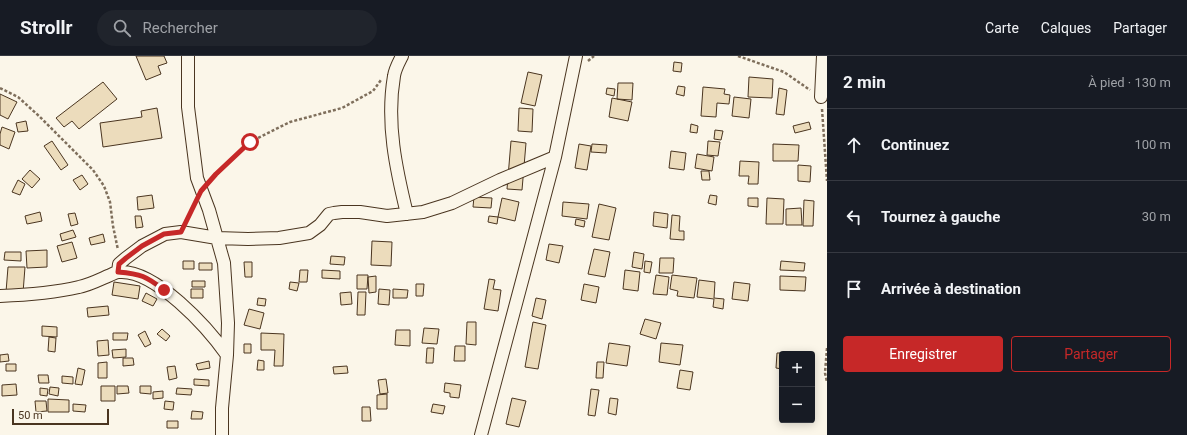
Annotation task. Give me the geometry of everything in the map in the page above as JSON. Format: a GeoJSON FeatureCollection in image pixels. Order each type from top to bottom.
{"type":"FeatureCollection","features":[{"type":"Feature","properties":{"kind":"street"},"geometry":{"type":"LineString","coordinates":[[188,56],[188,107],[197,178],[209,210],[224,263],[228,323],[227,355],[222,408],[222,435]]}},
{"type":"Feature","properties":{"kind":"street"},"geometry":{"type":"LineString","coordinates":[[402,56],[394,75],[391,103],[392,138],[398,175],[407,214]]}},
{"type":"Feature","properties":{"kind":"street"},"geometry":{"type":"LineString","coordinates":[[481,435],[555,157],[576,56]]}},
{"type":"Feature","properties":{"kind":"street"},"geometry":{"type":"LineString","coordinates":[[821,98],[823,56]]}},
{"type":"Feature","properties":{"kind":"street"},"geometry":{"type":"LineString","coordinates":[[0,296],[37,294],[80,287],[119,268],[126,258],[142,246],[164,234],[181,232],[217,238],[248,240],[279,238],[309,233],[320,225],[330,214],[360,212],[388,216],[423,212],[452,203],[500,180],[555,157]]}},
{"type":"Feature","properties":{"kind":"street"},"geometry":{"type":"LineString","coordinates":[[119,268],[137,273],[152,281],[194,315],[227,355]]}},
{"type":"Feature","properties":{"kind":"path"},"geometry":{"type":"LineString","coordinates":[[738,56],[784,72],[821,98],[827,181]]}},
{"type":"Feature","properties":{"kind":"path"},"geometry":{"type":"LineString","coordinates":[[181,232],[201,191],[216,174],[250,142],[290,122],[342,108],[373,91],[385,75]]}},
{"type":"Feature","properties":{"kind":"path"},"geometry":{"type":"LineString","coordinates":[[0,88],[18,97],[34,112],[93,170],[104,186],[110,202],[119,256],[119,268]]}},
{"type":"Feature","properties":{"kind":"path"},"geometry":{"type":"LineString","coordinates":[[827,348],[825,374],[827,382]]}},
{"type":"Feature","properties":{"kind":"building"},"geometry":{"type":"Polygon","coordinates":[[[136,56],[164,56],[167,63],[158,66],[161,74],[146,80],[136,56]]]}},
{"type":"Feature","properties":{"kind":"building"},"geometry":{"type":"Polygon","coordinates":[[[674,62],[682,63],[681,72],[673,71],[674,62]]]}},
{"type":"Feature","properties":{"kind":"building"},"geometry":{"type":"Polygon","coordinates":[[[528,72],[542,75],[535,106],[521,103],[528,72]]]}},
{"type":"Feature","properties":{"kind":"building"},"geometry":{"type":"Polygon","coordinates":[[[749,77],[773,79],[772,98],[748,97],[749,77]]]}},
{"type":"Feature","properties":{"kind":"building"},"geometry":{"type":"Polygon","coordinates":[[[103,82],[117,99],[79,129],[72,121],[64,127],[56,118],[103,82]]]}},
{"type":"Feature","properties":{"kind":"building"},"geometry":{"type":"Polygon","coordinates":[[[618,83],[633,83],[632,100],[617,99],[618,83]]]}},
{"type":"Feature","properties":{"kind":"building"},"geometry":{"type":"Polygon","coordinates":[[[678,86],[685,87],[684,96],[676,94],[678,86]]]}},
{"type":"Feature","properties":{"kind":"building"},"geometry":{"type":"Polygon","coordinates":[[[703,87],[725,89],[724,94],[730,95],[729,104],[717,103],[716,117],[701,116],[703,87]]]}},
{"type":"Feature","properties":{"kind":"building"},"geometry":{"type":"Polygon","coordinates":[[[607,88],[615,89],[614,96],[606,94],[607,88]]]}},
{"type":"Feature","properties":{"kind":"building"},"geometry":{"type":"Polygon","coordinates":[[[779,88],[787,90],[784,115],[776,114],[779,88]]]}},
{"type":"Feature","properties":{"kind":"building"},"geometry":{"type":"Polygon","coordinates":[[[0,94],[17,102],[8,119],[0,115],[0,94]]]}},
{"type":"Feature","properties":{"kind":"building"},"geometry":{"type":"Polygon","coordinates":[[[734,97],[751,99],[749,118],[732,116],[734,97]]]}},
{"type":"Feature","properties":{"kind":"building"},"geometry":{"type":"Polygon","coordinates":[[[612,98],[632,102],[628,121],[609,117],[612,98]]]}},
{"type":"Feature","properties":{"kind":"building"},"geometry":{"type":"Polygon","coordinates":[[[157,108],[162,138],[103,147],[100,123],[142,117],[141,111],[157,108]]]}},
{"type":"Feature","properties":{"kind":"building"},"geometry":{"type":"Polygon","coordinates":[[[519,108],[533,109],[532,132],[518,131],[519,108]]]}},
{"type":"Feature","properties":{"kind":"building"},"geometry":{"type":"Polygon","coordinates":[[[26,121],[28,131],[18,132],[16,123],[26,121]]]}},
{"type":"Feature","properties":{"kind":"building"},"geometry":{"type":"Polygon","coordinates":[[[809,122],[811,129],[795,133],[793,126],[809,122]]]}},
{"type":"Feature","properties":{"kind":"building"},"geometry":{"type":"Polygon","coordinates":[[[691,124],[698,126],[697,133],[690,132],[691,124]]]}},
{"type":"Feature","properties":{"kind":"building"},"geometry":{"type":"Polygon","coordinates":[[[2,127],[15,132],[9,149],[0,145],[0,134],[2,127]]]}},
{"type":"Feature","properties":{"kind":"building"},"geometry":{"type":"Polygon","coordinates":[[[715,130],[723,131],[721,140],[714,139],[715,130]]]}},
{"type":"Feature","properties":{"kind":"building"},"geometry":{"type":"Polygon","coordinates":[[[52,141],[68,165],[61,170],[44,146],[52,141]]]}},
{"type":"Feature","properties":{"kind":"building"},"geometry":{"type":"Polygon","coordinates":[[[511,141],[526,143],[522,190],[507,189],[511,141]]]}},
{"type":"Feature","properties":{"kind":"building"},"geometry":{"type":"Polygon","coordinates":[[[708,141],[720,142],[718,156],[707,155],[708,141]]]}},
{"type":"Feature","properties":{"kind":"building"},"geometry":{"type":"Polygon","coordinates":[[[579,144],[591,146],[587,170],[575,168],[579,144]]]}},
{"type":"Feature","properties":{"kind":"building"},"geometry":{"type":"Polygon","coordinates":[[[592,144],[607,145],[606,153],[591,152],[592,144]]]}},
{"type":"Feature","properties":{"kind":"building"},"geometry":{"type":"Polygon","coordinates":[[[773,144],[799,145],[798,161],[773,161],[773,144]]]}},
{"type":"Feature","properties":{"kind":"building"},"geometry":{"type":"Polygon","coordinates":[[[671,151],[686,153],[684,170],[669,168],[671,151]]]}},
{"type":"Feature","properties":{"kind":"building"},"geometry":{"type":"Polygon","coordinates":[[[697,154],[714,157],[712,171],[695,168],[697,154]]]}},
{"type":"Feature","properties":{"kind":"building"},"geometry":{"type":"Polygon","coordinates":[[[740,161],[759,162],[758,184],[748,184],[749,176],[739,176],[740,161]]]}},
{"type":"Feature","properties":{"kind":"building"},"geometry":{"type":"Polygon","coordinates":[[[798,165],[811,166],[810,182],[798,181],[798,165]]]}},
{"type":"Feature","properties":{"kind":"building"},"geometry":{"type":"Polygon","coordinates":[[[30,170],[40,179],[32,188],[22,179],[30,170]]]}},
{"type":"Feature","properties":{"kind":"building"},"geometry":{"type":"Polygon","coordinates":[[[701,171],[709,171],[710,180],[702,180],[701,171]]]}},
{"type":"Feature","properties":{"kind":"building"},"geometry":{"type":"Polygon","coordinates":[[[82,175],[88,184],[80,190],[73,180],[82,175]]]}},
{"type":"Feature","properties":{"kind":"building"},"geometry":{"type":"Polygon","coordinates":[[[18,180],[25,184],[20,195],[12,192],[18,180]]]}},
{"type":"Feature","properties":{"kind":"building"},"geometry":{"type":"Polygon","coordinates":[[[152,195],[154,208],[138,210],[137,197],[152,195]]]}},
{"type":"Feature","properties":{"kind":"building"},"geometry":{"type":"Polygon","coordinates":[[[710,195],[717,196],[716,205],[708,203],[710,195]]]}},
{"type":"Feature","properties":{"kind":"building"},"geometry":{"type":"Polygon","coordinates":[[[474,197],[492,198],[491,208],[473,207],[474,197]]]}},
{"type":"Feature","properties":{"kind":"building"},"geometry":{"type":"Polygon","coordinates":[[[502,198],[519,202],[515,221],[498,217],[502,198]]]}},
{"type":"Feature","properties":{"kind":"building"},"geometry":{"type":"Polygon","coordinates":[[[748,198],[758,198],[758,207],[748,206],[748,198]]]}},
{"type":"Feature","properties":{"kind":"building"},"geometry":{"type":"Polygon","coordinates":[[[767,198],[784,199],[783,224],[766,224],[767,198]]]}},
{"type":"Feature","properties":{"kind":"building"},"geometry":{"type":"Polygon","coordinates":[[[804,200],[814,201],[813,226],[803,226],[804,200]]]}},
{"type":"Feature","properties":{"kind":"building"},"geometry":{"type":"Polygon","coordinates":[[[563,202],[589,204],[587,219],[562,216],[563,202]]]}},
{"type":"Feature","properties":{"kind":"building"},"geometry":{"type":"Polygon","coordinates":[[[599,204],[616,208],[609,240],[592,237],[599,204]]]}},
{"type":"Feature","properties":{"kind":"building"},"geometry":{"type":"Polygon","coordinates":[[[801,208],[802,225],[786,225],[786,209],[801,208]]]}},
{"type":"Feature","properties":{"kind":"building"},"geometry":{"type":"Polygon","coordinates":[[[40,212],[42,221],[27,224],[25,216],[40,212]]]}},
{"type":"Feature","properties":{"kind":"building"},"geometry":{"type":"Polygon","coordinates":[[[654,212],[668,214],[667,228],[653,226],[654,212]]]}},
{"type":"Feature","properties":{"kind":"building"},"geometry":{"type":"Polygon","coordinates":[[[75,213],[78,224],[71,226],[68,214],[75,213]]]}},
{"type":"Feature","properties":{"kind":"building"},"geometry":{"type":"Polygon","coordinates":[[[672,215],[680,216],[679,231],[684,231],[684,240],[670,239],[672,215]]]}},
{"type":"Feature","properties":{"kind":"building"},"geometry":{"type":"Polygon","coordinates":[[[135,216],[141,216],[143,227],[136,228],[135,216]]]}},
{"type":"Feature","properties":{"kind":"building"},"geometry":{"type":"Polygon","coordinates":[[[489,216],[498,217],[497,224],[488,222],[489,216]]]}},
{"type":"Feature","properties":{"kind":"building"},"geometry":{"type":"Polygon","coordinates":[[[576,219],[585,221],[584,227],[575,225],[576,219]]]}},
{"type":"Feature","properties":{"kind":"building"},"geometry":{"type":"Polygon","coordinates":[[[73,230],[76,237],[62,241],[60,234],[73,230]]]}},
{"type":"Feature","properties":{"kind":"building"},"geometry":{"type":"Polygon","coordinates":[[[103,234],[105,242],[91,245],[89,238],[103,234]]]}},
{"type":"Feature","properties":{"kind":"building"},"geometry":{"type":"Polygon","coordinates":[[[372,241],[392,242],[391,266],[371,265],[372,241]]]}},
{"type":"Feature","properties":{"kind":"building"},"geometry":{"type":"Polygon","coordinates":[[[72,242],[77,258],[62,262],[57,246],[72,242]]]}},
{"type":"Feature","properties":{"kind":"building"},"geometry":{"type":"Polygon","coordinates":[[[549,244],[563,246],[559,263],[546,260],[549,244]]]}},
{"type":"Feature","properties":{"kind":"building"},"geometry":{"type":"Polygon","coordinates":[[[594,249],[610,252],[605,277],[588,274],[594,249]]]}},
{"type":"Feature","properties":{"kind":"building"},"geometry":{"type":"Polygon","coordinates":[[[47,250],[47,267],[27,268],[26,251],[47,250]]]}},
{"type":"Feature","properties":{"kind":"building"},"geometry":{"type":"Polygon","coordinates":[[[5,252],[21,252],[21,261],[4,260],[5,252]]]}},
{"type":"Feature","properties":{"kind":"building"},"geometry":{"type":"Polygon","coordinates":[[[634,252],[644,254],[642,269],[632,267],[634,252]]]}},
{"type":"Feature","properties":{"kind":"building"},"geometry":{"type":"Polygon","coordinates":[[[331,256],[345,257],[344,265],[330,264],[331,256]]]}},
{"type":"Feature","properties":{"kind":"building"},"geometry":{"type":"Polygon","coordinates":[[[660,258],[674,258],[673,273],[659,273],[660,258]]]}},
{"type":"Feature","properties":{"kind":"building"},"geometry":{"type":"Polygon","coordinates":[[[183,261],[194,261],[194,269],[183,269],[183,261]]]}},
{"type":"Feature","properties":{"kind":"building"},"geometry":{"type":"Polygon","coordinates":[[[645,261],[652,262],[650,273],[644,272],[645,261]]]}},
{"type":"Feature","properties":{"kind":"building"},"geometry":{"type":"Polygon","coordinates":[[[781,261],[805,263],[804,271],[780,270],[781,261]]]}},
{"type":"Feature","properties":{"kind":"building"},"geometry":{"type":"Polygon","coordinates":[[[244,262],[252,262],[252,277],[245,277],[244,262]]]}},
{"type":"Feature","properties":{"kind":"building"},"geometry":{"type":"Polygon","coordinates":[[[199,263],[212,263],[212,270],[199,270],[199,263]]]}},
{"type":"Feature","properties":{"kind":"building"},"geometry":{"type":"Polygon","coordinates":[[[8,267],[25,267],[23,293],[6,292],[8,267]]]}},
{"type":"Feature","properties":{"kind":"building"},"geometry":{"type":"Polygon","coordinates":[[[300,270],[308,270],[307,282],[299,282],[300,270]]]}},
{"type":"Feature","properties":{"kind":"building"},"geometry":{"type":"Polygon","coordinates":[[[322,270],[340,271],[340,279],[322,278],[322,270]]]}},
{"type":"Feature","properties":{"kind":"building"},"geometry":{"type":"Polygon","coordinates":[[[625,270],[640,272],[638,291],[623,289],[625,270]]]}},
{"type":"Feature","properties":{"kind":"building"},"geometry":{"type":"Polygon","coordinates":[[[357,275],[368,275],[367,289],[357,289],[357,275]]]}},
{"type":"Feature","properties":{"kind":"building"},"geometry":{"type":"Polygon","coordinates":[[[656,275],[669,277],[667,295],[653,294],[656,275]]]}},
{"type":"Feature","properties":{"kind":"building"},"geometry":{"type":"Polygon","coordinates":[[[672,275],[697,278],[694,298],[677,296],[678,291],[670,289],[672,275]]]}},
{"type":"Feature","properties":{"kind":"building"},"geometry":{"type":"Polygon","coordinates":[[[376,276],[376,292],[369,293],[368,277],[376,276]]]}},
{"type":"Feature","properties":{"kind":"building"},"geometry":{"type":"Polygon","coordinates":[[[780,276],[806,277],[805,291],[780,290],[780,276]]]}},
{"type":"Feature","properties":{"kind":"building"},"geometry":{"type":"Polygon","coordinates":[[[489,279],[495,280],[493,289],[501,290],[498,311],[484,309],[489,279]]]}},
{"type":"Feature","properties":{"kind":"building"},"geometry":{"type":"Polygon","coordinates":[[[699,280],[715,282],[714,298],[724,299],[723,309],[713,307],[714,299],[697,297],[699,280]]]}},
{"type":"Feature","properties":{"kind":"building"},"geometry":{"type":"Polygon","coordinates":[[[192,281],[205,281],[205,287],[192,287],[192,281]]]}},
{"type":"Feature","properties":{"kind":"building"},"geometry":{"type":"Polygon","coordinates":[[[114,282],[140,286],[138,299],[112,295],[114,282]]]}},
{"type":"Feature","properties":{"kind":"building"},"geometry":{"type":"Polygon","coordinates":[[[290,282],[299,283],[297,291],[289,289],[290,282]]]}},
{"type":"Feature","properties":{"kind":"building"},"geometry":{"type":"Polygon","coordinates":[[[734,282],[750,284],[748,301],[732,299],[734,282]]]}},
{"type":"Feature","properties":{"kind":"building"},"geometry":{"type":"Polygon","coordinates":[[[416,284],[424,284],[423,296],[416,296],[416,284]]]}},
{"type":"Feature","properties":{"kind":"building"},"geometry":{"type":"Polygon","coordinates":[[[584,284],[599,287],[596,303],[581,300],[584,284]]]}},
{"type":"Feature","properties":{"kind":"building"},"geometry":{"type":"Polygon","coordinates":[[[191,289],[203,289],[203,298],[191,298],[191,289]]]}},
{"type":"Feature","properties":{"kind":"building"},"geometry":{"type":"Polygon","coordinates":[[[379,289],[390,290],[389,305],[378,304],[379,289]]]}},
{"type":"Feature","properties":{"kind":"building"},"geometry":{"type":"Polygon","coordinates":[[[393,289],[408,290],[407,298],[393,298],[393,289]]]}},
{"type":"Feature","properties":{"kind":"building"},"geometry":{"type":"Polygon","coordinates":[[[351,292],[352,304],[341,305],[340,293],[351,292]]]}},
{"type":"Feature","properties":{"kind":"building"},"geometry":{"type":"Polygon","coordinates":[[[358,292],[366,292],[365,315],[357,315],[358,292]]]}},
{"type":"Feature","properties":{"kind":"building"},"geometry":{"type":"Polygon","coordinates":[[[146,293],[157,299],[153,306],[142,301],[146,293]]]}},
{"type":"Feature","properties":{"kind":"building"},"geometry":{"type":"Polygon","coordinates":[[[258,298],[266,299],[265,306],[257,305],[258,298]]]}},
{"type":"Feature","properties":{"kind":"building"},"geometry":{"type":"Polygon","coordinates":[[[536,298],[546,300],[542,319],[532,316],[536,298]]]}},
{"type":"Feature","properties":{"kind":"building"},"geometry":{"type":"Polygon","coordinates":[[[108,306],[109,315],[88,317],[87,308],[108,306]]]}},
{"type":"Feature","properties":{"kind":"building"},"geometry":{"type":"Polygon","coordinates":[[[249,309],[264,313],[260,329],[244,325],[249,309]]]}},
{"type":"Feature","properties":{"kind":"building"},"geometry":{"type":"Polygon","coordinates":[[[645,319],[661,323],[656,339],[640,334],[645,319]]]}},
{"type":"Feature","properties":{"kind":"building"},"geometry":{"type":"Polygon","coordinates":[[[467,322],[476,322],[476,345],[466,344],[467,322]]]}},
{"type":"Feature","properties":{"kind":"building"},"geometry":{"type":"Polygon","coordinates":[[[533,322],[546,325],[538,369],[525,367],[533,322]]]}},
{"type":"Feature","properties":{"kind":"building"},"geometry":{"type":"Polygon","coordinates":[[[42,326],[57,327],[57,337],[42,336],[42,326]]]}},
{"type":"Feature","properties":{"kind":"building"},"geometry":{"type":"Polygon","coordinates":[[[424,328],[439,329],[437,344],[422,343],[424,328]]]}},
{"type":"Feature","properties":{"kind":"building"},"geometry":{"type":"Polygon","coordinates":[[[162,329],[170,336],[166,341],[157,334],[162,329]]]}},
{"type":"Feature","properties":{"kind":"building"},"geometry":{"type":"Polygon","coordinates":[[[396,330],[410,330],[410,346],[395,345],[396,330]]]}},
{"type":"Feature","properties":{"kind":"building"},"geometry":{"type":"Polygon","coordinates":[[[145,331],[151,344],[145,347],[138,335],[145,331]]]}},
{"type":"Feature","properties":{"kind":"building"},"geometry":{"type":"Polygon","coordinates":[[[113,333],[128,333],[127,340],[113,340],[113,333]]]}},
{"type":"Feature","properties":{"kind":"building"},"geometry":{"type":"Polygon","coordinates":[[[261,333],[284,334],[283,366],[274,366],[275,350],[261,350],[261,333]]]}},
{"type":"Feature","properties":{"kind":"building"},"geometry":{"type":"Polygon","coordinates":[[[49,337],[56,338],[55,352],[48,351],[49,337]]]}},
{"type":"Feature","properties":{"kind":"building"},"geometry":{"type":"Polygon","coordinates":[[[108,340],[109,355],[98,356],[97,341],[108,340]]]}},
{"type":"Feature","properties":{"kind":"building"},"geometry":{"type":"Polygon","coordinates":[[[609,343],[630,346],[627,366],[606,363],[609,343]]]}},
{"type":"Feature","properties":{"kind":"building"},"geometry":{"type":"Polygon","coordinates":[[[661,343],[683,345],[680,365],[659,362],[661,343]]]}},
{"type":"Feature","properties":{"kind":"building"},"geometry":{"type":"Polygon","coordinates":[[[244,344],[251,344],[251,353],[244,353],[244,344]]]}},
{"type":"Feature","properties":{"kind":"building"},"geometry":{"type":"Polygon","coordinates":[[[455,346],[465,346],[465,361],[454,361],[455,346]]]}},
{"type":"Feature","properties":{"kind":"building"},"geometry":{"type":"Polygon","coordinates":[[[427,348],[434,348],[433,363],[426,363],[427,348]]]}},
{"type":"Feature","properties":{"kind":"building"},"geometry":{"type":"Polygon","coordinates":[[[126,349],[126,357],[113,358],[112,350],[126,349]]]}},
{"type":"Feature","properties":{"kind":"building"},"geometry":{"type":"Polygon","coordinates":[[[777,353],[779,353],[779,368],[776,368],[777,353]]]}},
{"type":"Feature","properties":{"kind":"building"},"geometry":{"type":"Polygon","coordinates":[[[8,354],[9,361],[0,362],[0,355],[8,354]]]}},
{"type":"Feature","properties":{"kind":"building"},"geometry":{"type":"Polygon","coordinates":[[[123,358],[133,358],[134,365],[123,366],[123,358]]]}},
{"type":"Feature","properties":{"kind":"building"},"geometry":{"type":"Polygon","coordinates":[[[258,360],[264,361],[264,370],[257,370],[258,360]]]}},
{"type":"Feature","properties":{"kind":"building"},"geometry":{"type":"Polygon","coordinates":[[[209,361],[210,368],[198,370],[196,364],[209,361]]]}},
{"type":"Feature","properties":{"kind":"building"},"geometry":{"type":"Polygon","coordinates":[[[107,362],[107,378],[98,378],[98,363],[107,362]]]}},
{"type":"Feature","properties":{"kind":"building"},"geometry":{"type":"Polygon","coordinates":[[[597,362],[604,362],[603,378],[596,378],[597,362]]]}},
{"type":"Feature","properties":{"kind":"building"},"geometry":{"type":"Polygon","coordinates":[[[6,364],[16,364],[16,371],[6,371],[6,364]]]}},
{"type":"Feature","properties":{"kind":"building"},"geometry":{"type":"Polygon","coordinates":[[[175,366],[177,378],[169,380],[167,367],[175,366]]]}},
{"type":"Feature","properties":{"kind":"building"},"geometry":{"type":"Polygon","coordinates":[[[347,366],[348,373],[334,374],[333,367],[347,366]]]}},
{"type":"Feature","properties":{"kind":"building"},"geometry":{"type":"Polygon","coordinates":[[[78,368],[85,370],[82,385],[75,384],[78,368]]]}},
{"type":"Feature","properties":{"kind":"building"},"geometry":{"type":"Polygon","coordinates":[[[680,370],[693,372],[690,390],[677,388],[680,370]]]}},
{"type":"Feature","properties":{"kind":"building"},"geometry":{"type":"Polygon","coordinates":[[[38,375],[48,375],[49,383],[39,383],[38,375]]]}},
{"type":"Feature","properties":{"kind":"building"},"geometry":{"type":"Polygon","coordinates":[[[62,376],[73,377],[73,384],[62,383],[62,376]]]}},
{"type":"Feature","properties":{"kind":"building"},"geometry":{"type":"Polygon","coordinates":[[[194,379],[209,380],[209,386],[194,385],[194,379]]]}},
{"type":"Feature","properties":{"kind":"building"},"geometry":{"type":"Polygon","coordinates":[[[386,379],[388,393],[380,394],[378,380],[386,379]]]}},
{"type":"Feature","properties":{"kind":"building"},"geometry":{"type":"Polygon","coordinates":[[[445,383],[461,385],[459,398],[450,397],[450,393],[444,392],[445,383]]]}},
{"type":"Feature","properties":{"kind":"building"},"geometry":{"type":"Polygon","coordinates":[[[16,384],[17,395],[2,396],[2,385],[16,384]]]}},
{"type":"Feature","properties":{"kind":"building"},"geometry":{"type":"Polygon","coordinates":[[[101,386],[115,386],[115,401],[101,401],[101,386]]]}},
{"type":"Feature","properties":{"kind":"building"},"geometry":{"type":"Polygon","coordinates":[[[117,386],[128,386],[129,393],[117,394],[117,386]]]}},
{"type":"Feature","properties":{"kind":"building"},"geometry":{"type":"Polygon","coordinates":[[[140,386],[151,386],[151,394],[140,393],[140,386]]]}},
{"type":"Feature","properties":{"kind":"building"},"geometry":{"type":"Polygon","coordinates":[[[50,387],[59,388],[58,396],[49,394],[50,387]]]}},
{"type":"Feature","properties":{"kind":"building"},"geometry":{"type":"Polygon","coordinates":[[[40,388],[48,389],[47,396],[40,395],[40,388]]]}},
{"type":"Feature","properties":{"kind":"building"},"geometry":{"type":"Polygon","coordinates":[[[177,388],[192,389],[191,395],[176,394],[177,388]]]}},
{"type":"Feature","properties":{"kind":"building"},"geometry":{"type":"Polygon","coordinates":[[[591,389],[599,390],[595,416],[588,415],[591,389]]]}},
{"type":"Feature","properties":{"kind":"building"},"geometry":{"type":"Polygon","coordinates":[[[163,391],[163,398],[153,399],[153,392],[163,391]]]}},
{"type":"Feature","properties":{"kind":"building"},"geometry":{"type":"Polygon","coordinates":[[[387,394],[387,409],[377,409],[377,395],[387,394]]]}},
{"type":"Feature","properties":{"kind":"building"},"geometry":{"type":"Polygon","coordinates":[[[512,398],[526,401],[519,427],[506,424],[512,398]]]}},
{"type":"Feature","properties":{"kind":"building"},"geometry":{"type":"Polygon","coordinates":[[[610,398],[618,399],[616,415],[608,413],[610,398]]]}},
{"type":"Feature","properties":{"kind":"building"},"geometry":{"type":"Polygon","coordinates":[[[48,399],[69,400],[69,412],[48,412],[48,399]]]}},
{"type":"Feature","properties":{"kind":"building"},"geometry":{"type":"Polygon","coordinates":[[[35,401],[46,401],[47,411],[36,412],[35,401]]]}},
{"type":"Feature","properties":{"kind":"building"},"geometry":{"type":"Polygon","coordinates":[[[165,401],[174,402],[173,410],[164,409],[165,401]]]}},
{"type":"Feature","properties":{"kind":"building"},"geometry":{"type":"Polygon","coordinates":[[[73,404],[86,405],[85,412],[73,411],[73,404]]]}},
{"type":"Feature","properties":{"kind":"building"},"geometry":{"type":"Polygon","coordinates":[[[433,404],[445,406],[443,414],[431,412],[433,404]]]}},
{"type":"Feature","properties":{"kind":"building"},"geometry":{"type":"Polygon","coordinates":[[[362,407],[370,407],[371,421],[362,421],[362,407]]]}},
{"type":"Feature","properties":{"kind":"building"},"geometry":{"type":"Polygon","coordinates":[[[192,411],[203,412],[202,419],[191,419],[192,411]]]}},
{"type":"Feature","properties":{"kind":"building"},"geometry":{"type":"Polygon","coordinates":[[[167,421],[178,421],[178,428],[167,428],[167,421]]]}},
{"type":"Feature","properties":{"kind":"route"},"geometry":{"type":"LineString","coordinates":[[164,290],[152,281],[137,273],[118,272],[119,264],[142,246],[164,234],[181,232],[201,191],[216,174],[250,142]]}}]}
